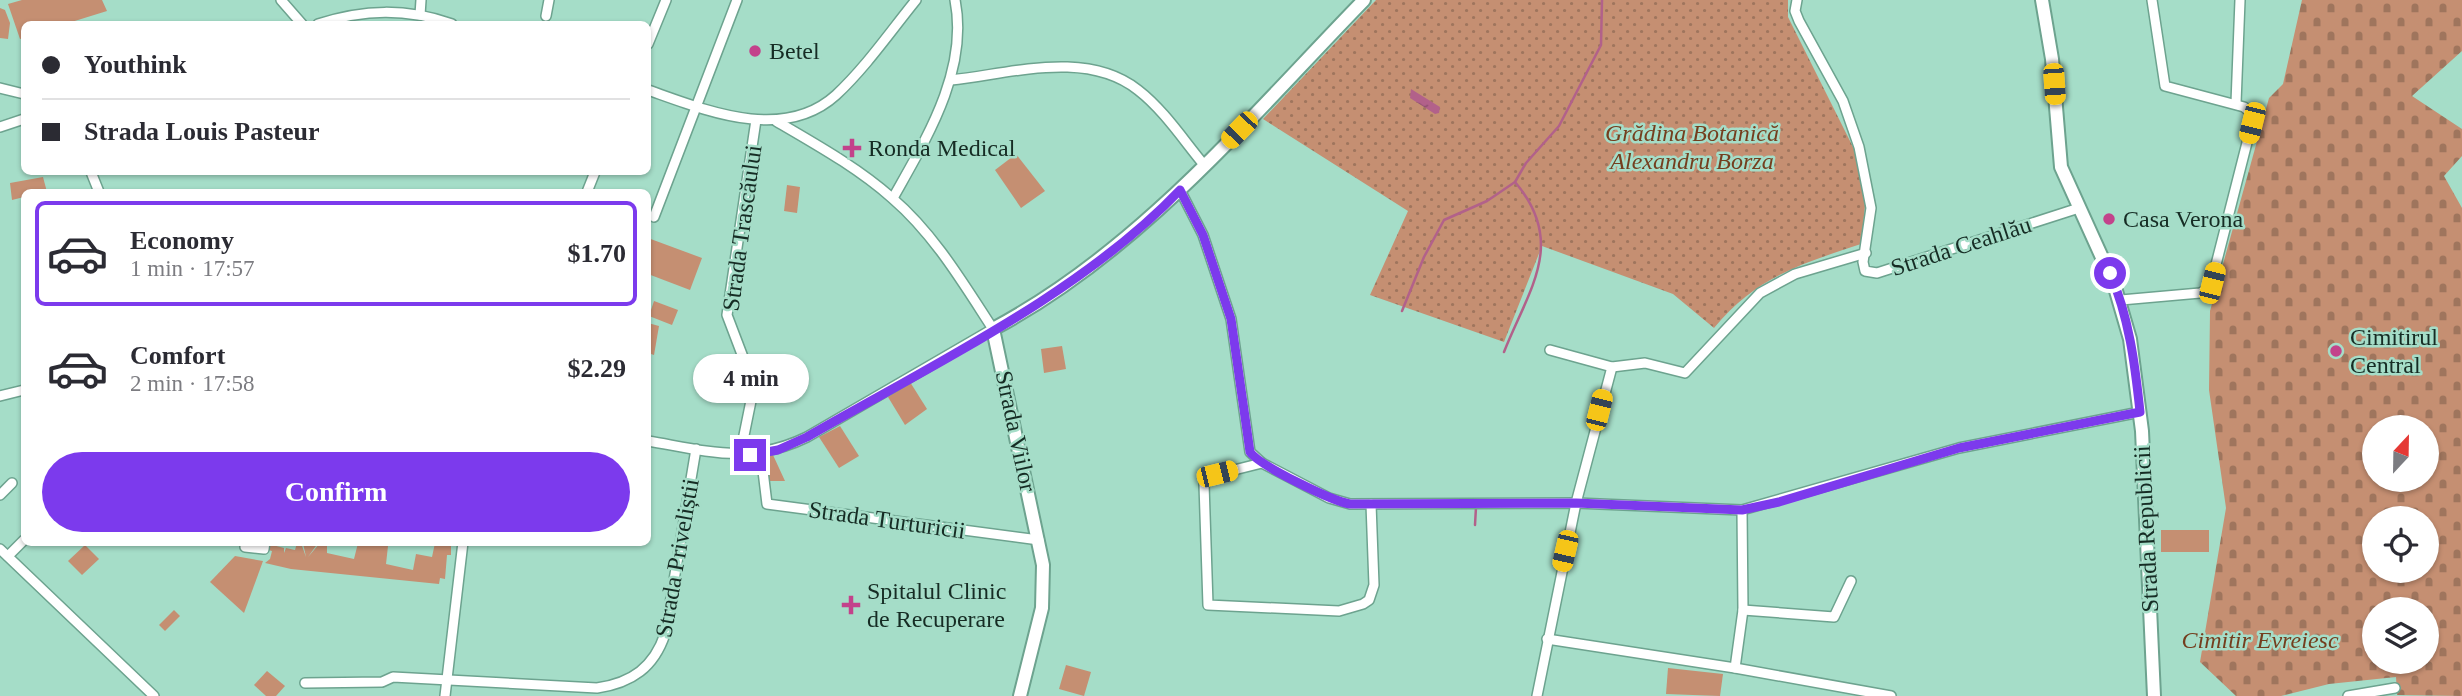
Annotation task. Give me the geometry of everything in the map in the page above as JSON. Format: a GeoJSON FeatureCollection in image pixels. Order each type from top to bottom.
{"type":"FeatureCollection","features":[{"type":"Feature","properties":{"kind":"street"},"geometry":{"type":"LineString","coordinates":[[281,0],[299,21]]}},
{"type":"Feature","properties":{"kind":"street"},"geometry":{"type":"LineString","coordinates":[[420,15],[421,0]]}},
{"type":"Feature","properties":{"kind":"street"},"geometry":{"type":"LineString","coordinates":[[546,16],[549,0]]}},
{"type":"Feature","properties":{"kind":"street"},"geometry":{"type":"LineString","coordinates":[[651,37],[666,0]]}},
{"type":"Feature","properties":{"kind":"street"},"geometry":{"type":"LineString","coordinates":[[654,217],[737,0]]}},
{"type":"Feature","properties":{"kind":"street"},"geometry":{"type":"LineString","coordinates":[[651,91],[695,106],[756,120],[776,121],[812,109],[834,97],[916,0]]}},
{"type":"Feature","properties":{"kind":"street"},"geometry":{"type":"LineString","coordinates":[[893,198],[925,139],[951,80],[958,36],[955,0]]}},
{"type":"Feature","properties":{"kind":"street"},"geometry":{"type":"LineString","coordinates":[[651,442],[740,455],[778,450],[807,437],[993,329],[1083,271],[1143,225],[1205,166],[1364,0]]}},
{"type":"Feature","properties":{"kind":"street"},"geometry":{"type":"LineString","coordinates":[[1797,0],[1795,11],[1799,21],[1843,101],[1859,147],[1871,208],[1866,253]]}},
{"type":"Feature","properties":{"kind":"street","name":"Strada Republicii"},"geometry":{"type":"LineString","coordinates":[[2042,0],[2052,59],[2059,156],[2079,208],[2121,300],[2130,339],[2140,412],[2154,696]]}},
{"type":"Feature","properties":{"kind":"street"},"geometry":{"type":"LineString","coordinates":[[2121,300],[2200,293],[2210,288],[2252,123],[2249,110],[2236,103],[2165,86],[2152,0]]}},
{"type":"Feature","properties":{"kind":"street"},"geometry":{"type":"LineString","coordinates":[[2236,103],[2240,0]]}},
{"type":"Feature","properties":{"kind":"street"},"geometry":{"type":"LineString","coordinates":[[330,21],[365,12],[420,15],[441,21]]}},
{"type":"Feature","properties":{"kind":"street"},"geometry":{"type":"LineString","coordinates":[[951,80],[1049,67],[1089,69],[1112,75],[1149,99],[1205,166]]}},
{"type":"Feature","properties":{"kind":"street"},"geometry":{"type":"LineString","coordinates":[[0,88],[21,93]]}},
{"type":"Feature","properties":{"kind":"street"},"geometry":{"type":"LineString","coordinates":[[0,127],[21,120]]}},
{"type":"Feature","properties":{"kind":"street","name":"Strada Trascăului"},"geometry":{"type":"LineString","coordinates":[[740,455],[754,386],[727,315],[756,120]]}},
{"type":"Feature","properties":{"kind":"street","name":"Strada Viilor"},"geometry":{"type":"LineString","coordinates":[[776,121],[850,166],[893,198],[939,248],[993,329],[1039,540],[1044,586],[1042,608],[1020,696]]}},
{"type":"Feature","properties":{"kind":"street"},"geometry":{"type":"LineString","coordinates":[[1180,190],[1203,235],[1224,295],[1236,343],[1250,452],[1262,463],[1329,498],[1350,504],[1576,503],[1742,510],[1779,502],[1959,448],[2140,412]]}},
{"type":"Feature","properties":{"kind":"street","name":"Strada Ceahlău"},"geometry":{"type":"LineString","coordinates":[[1866,253],[1863,261],[1865,271],[1877,273],[2079,208]]}},
{"type":"Feature","properties":{"kind":"street","name":"Strada Ceahlău"},"geometry":{"type":"LineString","coordinates":[[1550,350],[1612,367],[1645,363],[1679,373],[1690,370],[1744,307],[1760,293],[1803,271],[1866,253]]}},
{"type":"Feature","properties":{"kind":"street"},"geometry":{"type":"LineString","coordinates":[[1537,696],[1576,503],[1612,367]]}},
{"type":"Feature","properties":{"kind":"street"},"geometry":{"type":"LineString","coordinates":[[0,396],[21,391]]}},
{"type":"Feature","properties":{"kind":"street","name":"Strada Priveliștii"},"geometry":{"type":"LineString","coordinates":[[305,683],[383,682],[393,677],[597,688],[612,686],[642,673],[660,651],[665,634],[696,449]]}},
{"type":"Feature","properties":{"kind":"street"},"geometry":{"type":"LineString","coordinates":[[1262,463],[1217,474],[1203,484],[1208,605],[1339,611],[1363,604],[1369,600],[1374,586],[1371,504]]}},
{"type":"Feature","properties":{"kind":"street","name":"Strada Turturicii"},"geometry":{"type":"LineString","coordinates":[[763,471],[767,504],[1039,540]]}},
{"type":"Feature","properties":{"kind":"street"},"geometry":{"type":"LineString","coordinates":[[0,495],[12,483]]}},
{"type":"Feature","properties":{"kind":"street"},"geometry":{"type":"LineString","coordinates":[[1735,668],[1743,610],[1742,510]]}},
{"type":"Feature","properties":{"kind":"street"},"geometry":{"type":"LineString","coordinates":[[8,556],[21,543]]}},
{"type":"Feature","properties":{"kind":"street"},"geometry":{"type":"LineString","coordinates":[[245,547],[264,549],[264,546]]}},
{"type":"Feature","properties":{"kind":"street"},"geometry":{"type":"LineString","coordinates":[[445,696],[463,546]]}},
{"type":"Feature","properties":{"kind":"street"},"geometry":{"type":"LineString","coordinates":[[0,549],[154,696]]}},
{"type":"Feature","properties":{"kind":"street"},"geometry":{"type":"LineString","coordinates":[[1743,610],[1833,617],[1851,581]]}},
{"type":"Feature","properties":{"kind":"street"},"geometry":{"type":"LineString","coordinates":[[1547,639],[1735,668],[1891,696]]}},
{"type":"Feature","properties":{"kind":"street"},"geometry":{"type":"LineString","coordinates":[[2348,696],[2395,688]]}},
{"type":"Feature","properties":{"kind":"green space"},"geometry":{"type":"Polygon","coordinates":[[[22,0],[102,0],[107,11],[75,21],[21,21],[20,39],[8,4],[22,0]]]}},
{"type":"Feature","properties":{"kind":"green space","name":"Grădina Botanică Alexandru Borza"},"geometry":{"type":"Polygon","coordinates":[[[1376,0],[1788,0],[1788,17],[1856,153],[1865,206],[1861,244],[1799,266],[1763,284],[1746,296],[1714,328],[1673,294],[1542,246],[1504,342],[1370,295],[1408,211],[1263,119],[1376,0]]]}},
{"type":"Feature","properties":{"kind":"green space","name":"Cimitirul Central"},"geometry":{"type":"Polygon","coordinates":[[[2302,0],[2462,0],[2462,51],[2412,96],[2462,129],[2462,156],[2444,176],[2462,208],[2462,696],[2397,695],[2396,677],[2329,684],[2281,696],[2236,696],[2200,662],[2226,508],[2209,390],[2210,311],[2269,98],[2283,84],[2302,0]]]}},
{"type":"Feature","properties":{"kind":"green space"},"geometry":{"type":"Polygon","coordinates":[[[0,8],[5,10],[10,23],[8,39],[0,38],[0,8]]]}},
{"type":"Feature","properties":{"kind":"green space"},"geometry":{"type":"Polygon","coordinates":[[[1016,154],[1045,191],[1021,208],[995,170],[1016,154]]]}},
{"type":"Feature","properties":{"kind":"green space"},"geometry":{"type":"Polygon","coordinates":[[[43,177],[46,189],[21,189],[21,198],[12,200],[10,183],[43,177]]]}},
{"type":"Feature","properties":{"kind":"green space"},"geometry":{"type":"Polygon","coordinates":[[[787,185],[800,187],[797,213],[784,211],[787,185]]]}},
{"type":"Feature","properties":{"kind":"green space"},"geometry":{"type":"Polygon","coordinates":[[[651,239],[702,258],[690,290],[651,275],[651,239]]]}},
{"type":"Feature","properties":{"kind":"green space"},"geometry":{"type":"Polygon","coordinates":[[[654,301],[678,310],[672,325],[651,317],[654,301]]]}},
{"type":"Feature","properties":{"kind":"green space"},"geometry":{"type":"Polygon","coordinates":[[[651,324],[659,326],[654,355],[651,354],[651,324]]]}},
{"type":"Feature","properties":{"kind":"green space"},"geometry":{"type":"Polygon","coordinates":[[[1062,346],[1066,369],[1044,373],[1041,349],[1062,346]]]}},
{"type":"Feature","properties":{"kind":"green space"},"geometry":{"type":"Polygon","coordinates":[[[910,382],[927,409],[905,425],[888,397],[910,382]]]}},
{"type":"Feature","properties":{"kind":"green space"},"geometry":{"type":"Polygon","coordinates":[[[840,426],[859,456],[839,468],[819,437],[840,426]]]}},
{"type":"Feature","properties":{"kind":"green space"},"geometry":{"type":"Polygon","coordinates":[[[773,455],[785,481],[769,481],[764,469],[749,470],[748,459],[773,455]]]}},
{"type":"Feature","properties":{"kind":"green space"},"geometry":{"type":"Polygon","coordinates":[[[2161,530],[2209,530],[2209,552],[2161,552],[2161,530]]]}},
{"type":"Feature","properties":{"kind":"green space"},"geometry":{"type":"Polygon","coordinates":[[[84,546],[99,559],[82,575],[68,561],[84,546]]]}},
{"type":"Feature","properties":{"kind":"green space"},"geometry":{"type":"Polygon","coordinates":[[[265,546],[276,546],[284,548],[284,553],[286,548],[295,550],[296,546],[302,546],[306,557],[304,546],[316,546],[308,557],[317,546],[327,546],[327,553],[354,559],[357,546],[388,546],[386,564],[413,570],[416,554],[432,557],[434,546],[451,546],[451,555],[447,555],[445,579],[440,578],[439,584],[291,569],[265,563],[270,559],[272,551],[265,549],[265,546]]]}},
{"type":"Feature","properties":{"kind":"green space"},"geometry":{"type":"Polygon","coordinates":[[[235,556],[263,561],[244,613],[210,582],[235,556]]]}},
{"type":"Feature","properties":{"kind":"green space"},"geometry":{"type":"Polygon","coordinates":[[[174,610],[180,616],[165,631],[159,625],[174,610]]]}},
{"type":"Feature","properties":{"kind":"green space"},"geometry":{"type":"Polygon","coordinates":[[[1066,665],[1091,672],[1084,696],[1059,689],[1066,665]]]}},
{"type":"Feature","properties":{"kind":"green space"},"geometry":{"type":"Polygon","coordinates":[[[1668,668],[1723,674],[1720,696],[1666,694],[1668,668]]]}},
{"type":"Feature","properties":{"kind":"green space"},"geometry":{"type":"Polygon","coordinates":[[[267,671],[285,686],[276,696],[266,696],[254,685],[267,671]]]}},
{"type":"Feature","properties":{"kind":"water"},"geometry":{"type":"Polygon","coordinates":[[[1411,89],[1440,107],[1439,113],[1435,114],[1410,98],[1411,89]]]}},
{"type":"Feature","properties":{"kind":"waterway"},"geometry":{"type":"LineString","coordinates":[[1402,311],[1424,257],[1444,220],[1487,201],[1515,182],[1526,163],[1559,126],[1601,45],[1602,0]]}},
{"type":"Feature","properties":{"kind":"waterway"},"geometry":{"type":"LineString","coordinates":[[1504,352],[1532,287],[1541,246],[1539,225],[1530,204],[1515,182]]}},
{"type":"Feature","properties":{"kind":"waterway"},"geometry":{"type":"LineString","coordinates":[[1475,525],[1476,507]]}},
{"type":"Feature","properties":{"kind":"place","name":"Betel"},"geometry":{"type":"Point","coordinates":[755,51]}},
{"type":"Feature","properties":{"kind":"place","name":"Ronda Medical"},"geometry":{"type":"Point","coordinates":[852,148]}},
{"type":"Feature","properties":{"kind":"place","name":"Casa Verona"},"geometry":{"type":"Point","coordinates":[2109,219]}},
{"type":"Feature","properties":{"kind":"place","name":"Cimitirul Central"},"geometry":{"type":"Point","coordinates":[2336,351]}},
{"type":"Feature","properties":{"kind":"place","name":"Spitalul Clinic de Recuperare"},"geometry":{"type":"Point","coordinates":[851,605]}},
{"type":"Feature","properties":{"kind":"route"},"geometry":{"type":"LineString","coordinates":[[750,455],[792,445],[1001,325],[1083,271],[1143,225],[1180,190],[1203,235],[1231,319],[1250,452],[1262,463],[1329,498],[1350,504],[1576,503],[1742,510],[1779,502],[1959,448],[2140,412],[2130,339],[2121,300],[2110,273]]}},
{"type":"Feature","properties":{"kind":"park label","name":"Cimitir Evreiesc"},"geometry":{"type":"Point","coordinates":[2260,640]}}]}
